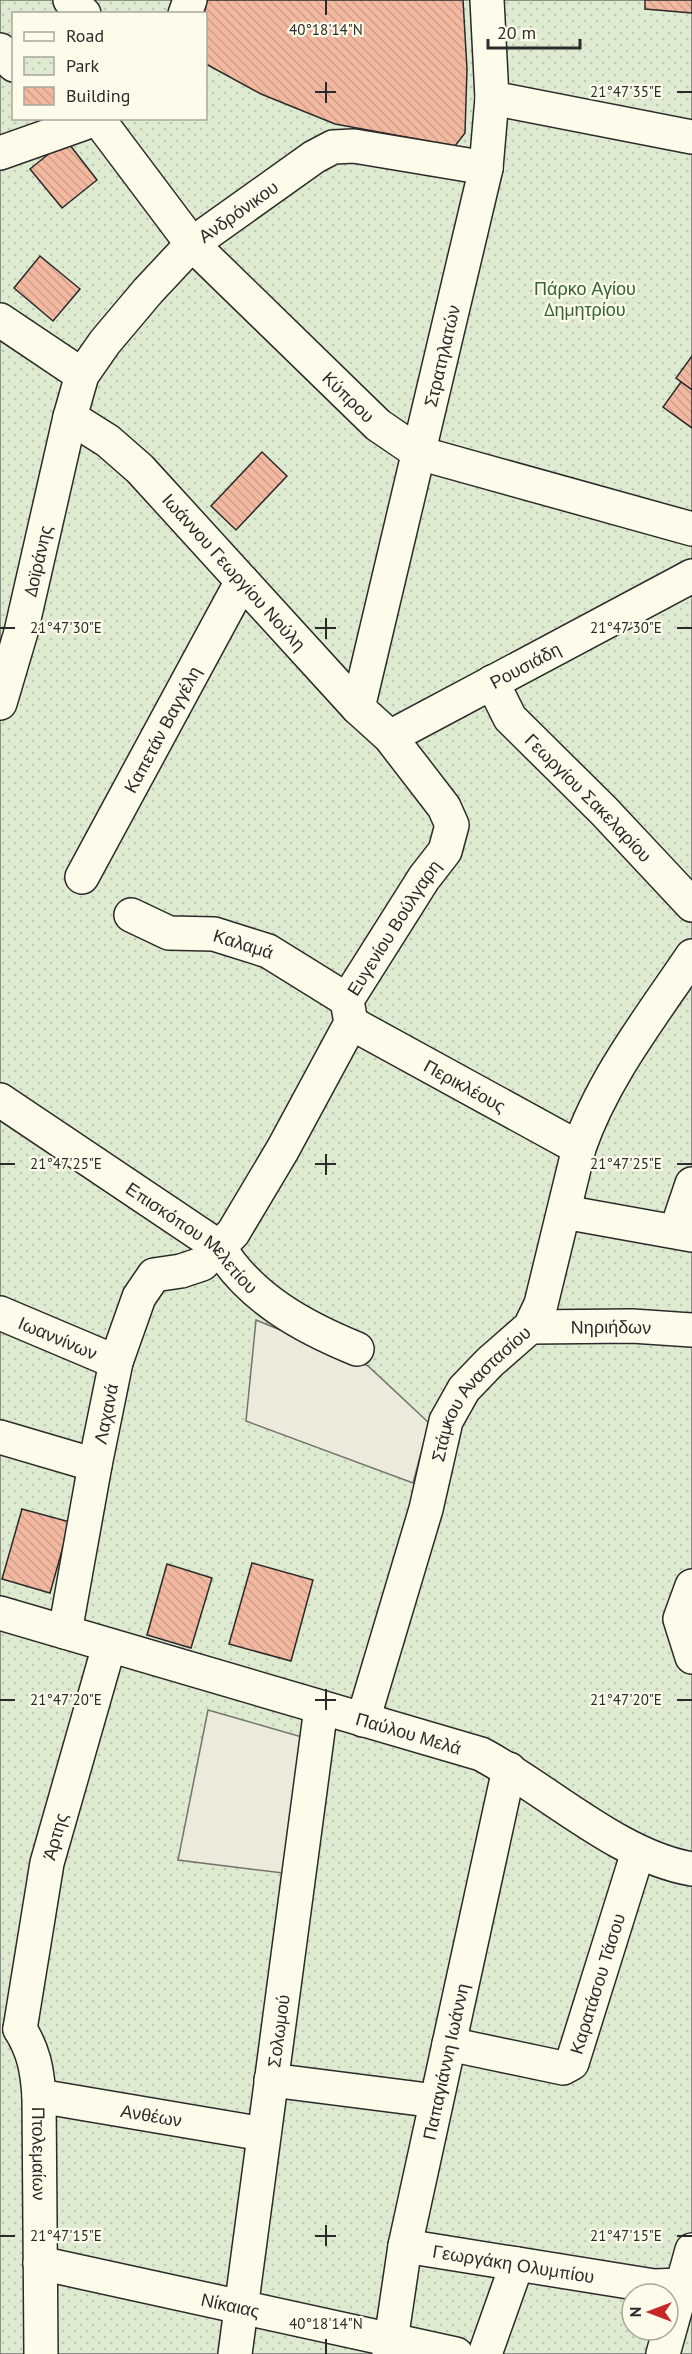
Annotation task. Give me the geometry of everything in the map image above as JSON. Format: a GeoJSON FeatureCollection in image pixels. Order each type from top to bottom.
{"type":"FeatureCollection","features":[{"type":"Feature","properties":{"kind":"street"},"geometry":{"type":"LineString","coordinates":[[70,0],[82,12]]}},
{"type":"Feature","properties":{"kind":"street","name":"Στρατηλατών"},"geometry":{"type":"LineString","coordinates":[[358,708],[486,168],[492,98],[487,0]]}},
{"type":"Feature","properties":{"kind":"street"},"geometry":{"type":"LineString","coordinates":[[0,50],[12,62]]}},
{"type":"Feature","properties":{"kind":"street"},"geometry":{"type":"LineString","coordinates":[[492,98],[692,137]]}},
{"type":"Feature","properties":{"kind":"street"},"geometry":{"type":"LineString","coordinates":[[0,153],[83,121]]}},
{"type":"Feature","properties":{"kind":"street","name":"Κύπρου"},"geometry":{"type":"LineString","coordinates":[[83,121],[192,244],[378,425],[419,453],[692,529]]}},
{"type":"Feature","properties":{"kind":"street","name":"Ανδρόνικου"},"geometry":{"type":"LineString","coordinates":[[70,417],[82,375],[105,342],[192,244],[314,157],[333,147],[354,146],[486,168]]}},
{"type":"Feature","properties":{"kind":"street"},"geometry":{"type":"LineString","coordinates":[[0,320],[82,375]]}},
{"type":"Feature","properties":{"kind":"street","name":"Ιωάννου Γεωργίου Νούλη"},"geometry":{"type":"LineString","coordinates":[[70,417],[108,441],[140,469],[358,708],[390,737]]}},
{"type":"Feature","properties":{"kind":"street","name":"Δοϊράνης"},"geometry":{"type":"LineString","coordinates":[[0,703],[21,632],[70,417]]}},
{"type":"Feature","properties":{"kind":"street","name":"Ρουσιάδη"},"geometry":{"type":"LineString","coordinates":[[390,737],[692,576]]}},
{"type":"Feature","properties":{"kind":"street","name":"Καπετάν Βαγγέλη"},"geometry":{"type":"LineString","coordinates":[[82,876],[242,581]]}},
{"type":"Feature","properties":{"kind":"street","name":"Γεωργίου Σακελαρίου"},"geometry":{"type":"LineString","coordinates":[[492,682],[510,718],[604,811],[692,905]]}},
{"type":"Feature","properties":{"kind":"street","name":"Ευγενίου Βούλγαρη"},"geometry":{"type":"LineString","coordinates":[[219,1246],[233,1233],[249,1206],[349,1012],[424,878],[445,851],[452,825],[444,807],[390,737]]}},
{"type":"Feature","properties":{"kind":"street","name":"Καλαμά"},"geometry":{"type":"LineString","coordinates":[[131,915],[169,933],[214,934],[268,951],[349,1012]]}},
{"type":"Feature","properties":{"kind":"street","name":"Στάμκου Αναστασίου"},"geometry":{"type":"LineString","coordinates":[[363,1720],[426,1509],[446,1420],[464,1389],[490,1362],[530,1327],[541,1304],[579,1148],[599,1098],[692,956]]}},
{"type":"Feature","properties":{"kind":"street","name":"Περικλέους"},"geometry":{"type":"LineString","coordinates":[[349,1012],[579,1148]]}},
{"type":"Feature","properties":{"kind":"street","name":"Επισκόπου Μελετίου"},"geometry":{"type":"LineString","coordinates":[[0,1100],[219,1246],[231,1266],[279,1309],[324,1335],[357,1349]]}},
{"type":"Feature","properties":{"kind":"street"},"geometry":{"type":"LineString","coordinates":[[564,1212],[684,1233],[692,1184]]}},
{"type":"Feature","properties":{"kind":"street","name":"Λαχανά"},"geometry":{"type":"LineString","coordinates":[[65,1632],[116,1362],[139,1297],[154,1275],[182,1271],[202,1264],[219,1246]]}},
{"type":"Feature","properties":{"kind":"street","name":"Ιωαννίνων"},"geometry":{"type":"LineString","coordinates":[[0,1313],[116,1362]]}},
{"type":"Feature","properties":{"kind":"street","name":"Νηριήδων"},"geometry":{"type":"LineString","coordinates":[[530,1327],[632,1326],[692,1330]]}},
{"type":"Feature","properties":{"kind":"street"},"geometry":{"type":"LineString","coordinates":[[0,1437],[95,1465]]}},
{"type":"Feature","properties":{"kind":"street"},"geometry":{"type":"LineString","coordinates":[[692,1586],[680,1619],[692,1657]]}},
{"type":"Feature","properties":{"kind":"street","name":"Παύλου Μελά"},"geometry":{"type":"LineString","coordinates":[[0,1613],[481,1754],[638,1852],[692,1869]]}},
{"type":"Feature","properties":{"kind":"street","name":"Άρτης"},"geometry":{"type":"LineString","coordinates":[[10,2036],[47,1863],[109,1646]]}},
{"type":"Feature","properties":{"kind":"street","name":"Σολωμού"},"geometry":{"type":"LineString","coordinates":[[235,2354],[321,1708]]}},
{"type":"Feature","properties":{"kind":"street","name":"Παπαγιάννη Ιωάννη"},"geometry":{"type":"LineString","coordinates":[[391,2347],[405,2246],[508,1769]]}},
{"type":"Feature","properties":{"kind":"street","name":"Καρατάσου Τάσου"},"geometry":{"type":"LineString","coordinates":[[449,2044],[563,2068],[572,2063],[638,1852]]}},
{"type":"Feature","properties":{"kind":"street","name":"Πτολεμαίων"},"geometry":{"type":"LineString","coordinates":[[10,2036],[31,2046],[37,2067],[41,2354]]}},
{"type":"Feature","properties":{"kind":"street"},"geometry":{"type":"LineString","coordinates":[[271,2080],[436,2101]]}},
{"type":"Feature","properties":{"kind":"street","name":"Ανθέων"},"geometry":{"type":"LineString","coordinates":[[39,2096],[264,2134]]}},
{"type":"Feature","properties":{"kind":"street","name":"Γεωργάκη Ολυμπίου"},"geometry":{"type":"LineString","coordinates":[[405,2246],[654,2286],[687,2287]]}},
{"type":"Feature","properties":{"kind":"street"},"geometry":{"type":"LineString","coordinates":[[663,2354],[687,2287],[692,2250]]}},
{"type":"Feature","properties":{"kind":"street","name":"Νίκαιας"},"geometry":{"type":"LineString","coordinates":[[40,2263],[241,2307],[391,2347],[456,2354]]}},
{"type":"Feature","properties":{"kind":"street"},"geometry":{"type":"LineString","coordinates":[[485,2354],[517,2264]]}},
{"type":"Feature","properties":{"kind":"green space","name":"Πάρκο Αγίου Δημητρίου"},"geometry":{"type":"Polygon","coordinates":[[[0,0],[692,0],[692,2354],[0,2354],[0,0]]]}},
{"type":"Feature","properties":{"kind":"shaded area"},"geometry":{"type":"Polygon","coordinates":[[[256,1320],[368,1366],[429,1423],[413,1483],[246,1421],[256,1320]]]}},
{"type":"Feature","properties":{"kind":"shaded area"},"geometry":{"type":"Polygon","coordinates":[[[208,1710],[302,1737],[283,1873],[178,1860],[208,1710]]]}},
{"type":"Feature","properties":{"kind":"building"},"geometry":{"type":"Polygon","coordinates":[[[207,0],[463,0],[467,69],[465,133],[455,146],[335,124],[261,94],[207,65],[207,12],[204,12],[207,0]]]}},
{"type":"Feature","properties":{"kind":"building"},"geometry":{"type":"Polygon","coordinates":[[[645,0],[692,0],[692,13],[645,9],[645,0]]]}},
{"type":"Feature","properties":{"kind":"building"},"geometry":{"type":"Polygon","coordinates":[[[66,140],[97,180],[62,208],[30,169],[66,140]]]}},
{"type":"Feature","properties":{"kind":"building"},"geometry":{"type":"Polygon","coordinates":[[[40,256],[80,289],[53,321],[14,288],[40,256]]]}},
{"type":"Feature","properties":{"kind":"building"},"geometry":{"type":"Polygon","coordinates":[[[692,356],[692,390],[676,378],[692,356]]]}},
{"type":"Feature","properties":{"kind":"building"},"geometry":{"type":"Polygon","coordinates":[[[681,382],[692,390],[692,428],[663,407],[681,382]]]}},
{"type":"Feature","properties":{"kind":"building"},"geometry":{"type":"Polygon","coordinates":[[[262,452],[287,476],[236,530],[211,506],[262,452]]]}},
{"type":"Feature","properties":{"kind":"building"},"geometry":{"type":"Polygon","coordinates":[[[22,1509],[70,1522],[50,1593],[2,1579],[22,1509]]]}},
{"type":"Feature","properties":{"kind":"building"},"geometry":{"type":"Polygon","coordinates":[[[252,1563],[313,1580],[291,1661],[229,1644],[252,1563]]]}},
{"type":"Feature","properties":{"kind":"building"},"geometry":{"type":"Polygon","coordinates":[[[167,1564],[212,1578],[191,1648],[147,1635],[167,1564]]]}}]}
